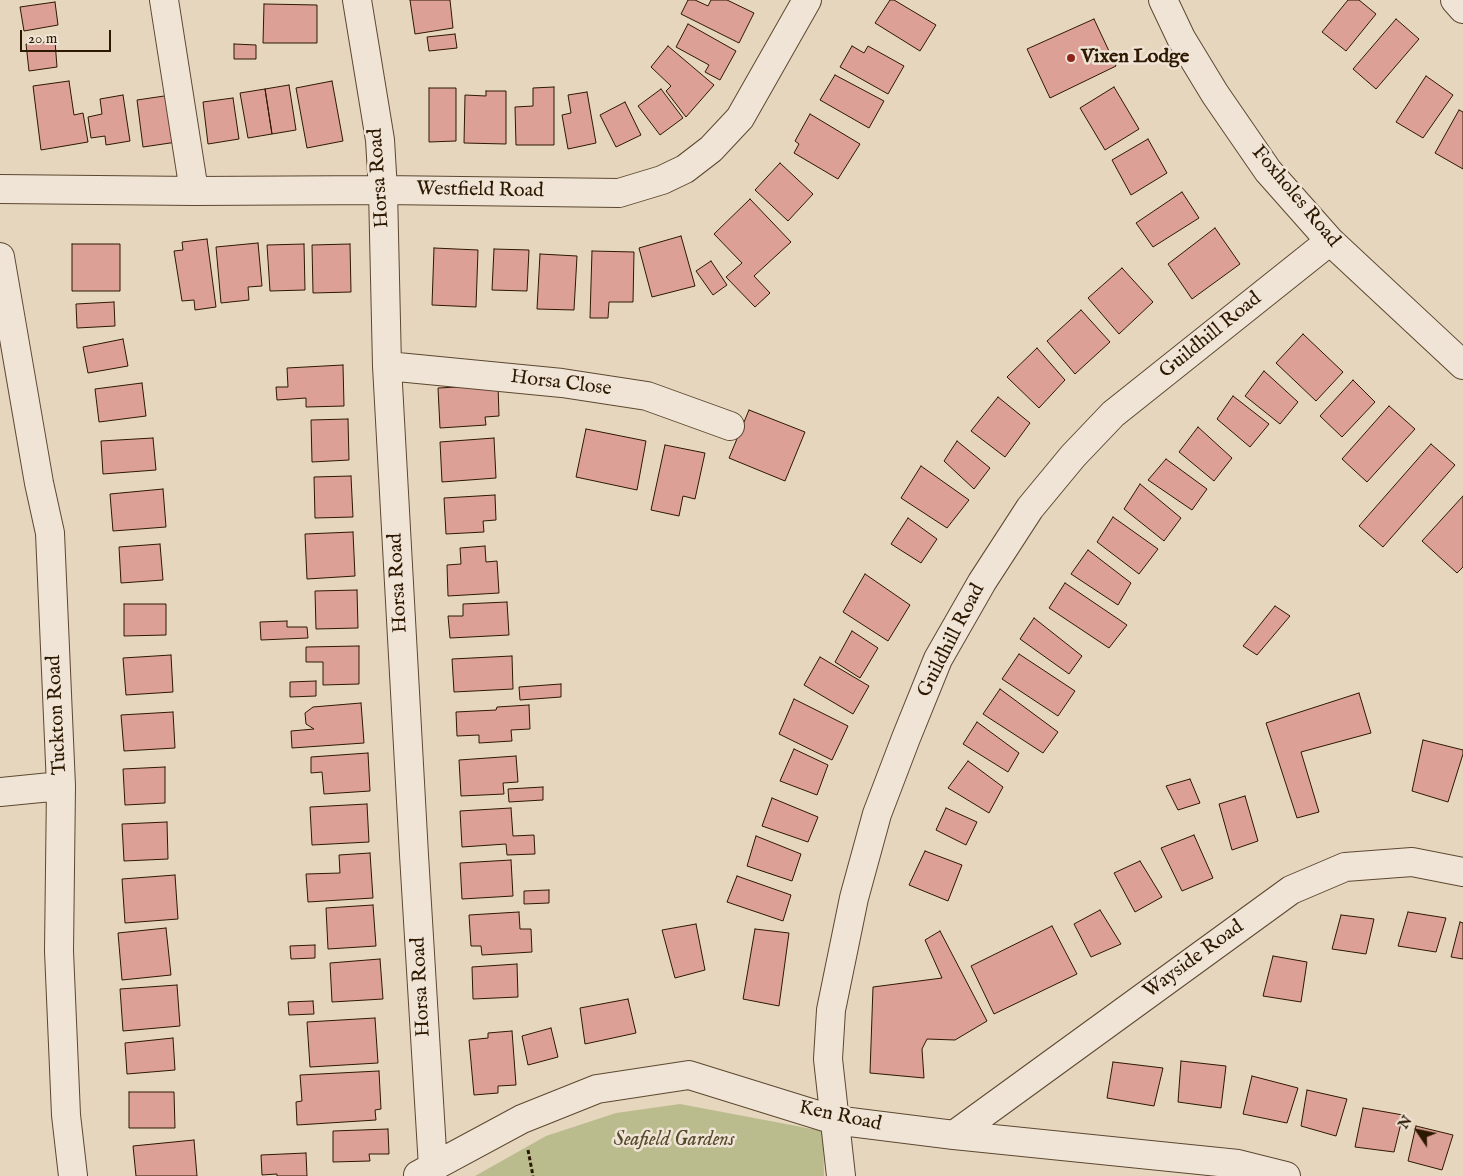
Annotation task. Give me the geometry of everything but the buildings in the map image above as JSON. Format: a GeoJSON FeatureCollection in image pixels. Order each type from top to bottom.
{"type":"FeatureCollection","features":[{"type":"Feature","properties":{"kind":"street"},"geometry":{"type":"LineString","coordinates":[[164,0],[194,190]]}},
{"type":"Feature","properties":{"kind":"street","name":"Horsa Road"},"geometry":{"type":"LineString","coordinates":[[357,0],[380,140],[383,190],[388,366],[414,855],[425,1171]]}},
{"type":"Feature","properties":{"kind":"street","name":"Westfield Road"},"geometry":{"type":"LineString","coordinates":[[0,189],[619,193],[662,180],[684,169],[711,149],[740,118],[806,0]]}},
{"type":"Feature","properties":{"kind":"street","name":"Foxholes Road"},"geometry":{"type":"LineString","coordinates":[[1163,0],[1181,38],[1215,94],[1268,171],[1330,241],[1463,365]]}},
{"type":"Feature","properties":{"kind":"street"},"geometry":{"type":"LineString","coordinates":[[1455,0],[1463,9]]}},
{"type":"Feature","properties":{"kind":"street","name":"Guildhill Road"},"geometry":{"type":"LineString","coordinates":[[841,1176],[828,1060],[831,1010],[854,898],[877,814],[938,659],[982,582],[1030,508],[1073,456],[1113,414],[1330,241]]}},
{"type":"Feature","properties":{"kind":"street","name":"Tuckton Road"},"geometry":{"type":"LineString","coordinates":[[0,257],[39,483],[50,533],[61,786],[59,951],[66,1115],[73,1176]]}},
{"type":"Feature","properties":{"kind":"street","name":"Horsa Close"},"geometry":{"type":"LineString","coordinates":[[388,366],[562,383],[647,396],[730,426]]}},
{"type":"Feature","properties":{"kind":"street"},"geometry":{"type":"LineString","coordinates":[[0,792],[61,786]]}},
{"type":"Feature","properties":{"kind":"street","name":"Wayside Road"},"geometry":{"type":"LineString","coordinates":[[954,1135],[1292,890],[1345,867],[1412,862],[1463,872]]}},
{"type":"Feature","properties":{"kind":"street","name":"Ken Road"},"geometry":{"type":"LineString","coordinates":[[425,1171],[522,1119],[597,1089],[689,1076],[834,1120],[954,1135],[1238,1164],[1286,1176]]}},
{"type":"Feature","properties":{"kind":"green space","name":"Seafield Gardens"},"geometry":{"type":"Polygon","coordinates":[[[680,1104],[823,1131],[824,1176],[475,1176],[546,1136],[616,1113],[680,1104]]]}},
{"type":"Feature","properties":{"kind":"place","name":"Vixen Lodge"},"geometry":{"type":"Point","coordinates":[1071,58]}}]}
